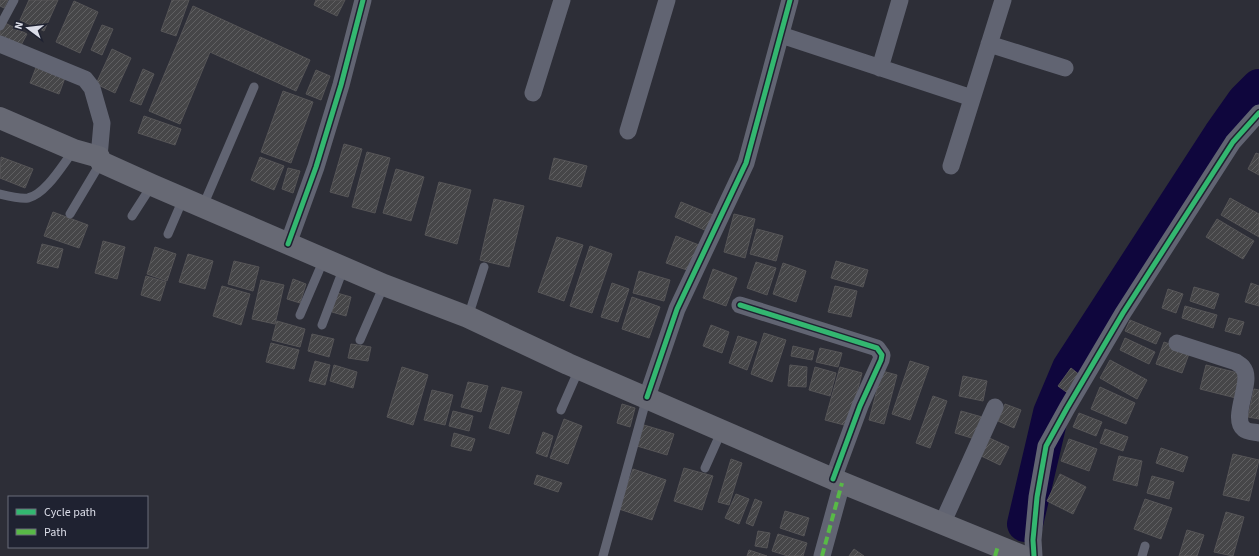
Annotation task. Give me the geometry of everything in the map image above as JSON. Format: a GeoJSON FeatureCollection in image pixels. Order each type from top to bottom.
{"type":"FeatureCollection","features":[{"type":"Feature","properties":{"kind":"highway"},"geometry":{"type":"LineString","coordinates":[[0,118],[100,160],[152,185],[384,285],[468,317],[579,369],[647,397],[838,481],[942,524],[1014,550]]}},
{"type":"Feature","properties":{"kind":"street"},"geometry":{"type":"LineString","coordinates":[[288,244],[318,160],[341,85],[363,0]]}},
{"type":"Feature","properties":{"kind":"street"},"geometry":{"type":"LineString","coordinates":[[533,93],[562,0]]}},
{"type":"Feature","properties":{"kind":"street"},"geometry":{"type":"LineString","coordinates":[[628,131],[667,0]]}},
{"type":"Feature","properties":{"kind":"street"},"geometry":{"type":"LineString","coordinates":[[647,397],[677,309],[746,163],[790,0]]}},
{"type":"Feature","properties":{"kind":"street"},"geometry":{"type":"LineString","coordinates":[[880,68],[900,0]]}},
{"type":"Feature","properties":{"kind":"street"},"geometry":{"type":"LineString","coordinates":[[951,166],[1003,0]]}},
{"type":"Feature","properties":{"kind":"street"},"geometry":{"type":"LineString","coordinates":[[781,36],[972,98]]}},
{"type":"Feature","properties":{"kind":"street"},"geometry":{"type":"LineString","coordinates":[[0,44],[85,79],[92,88],[102,123],[100,160]]}},
{"type":"Feature","properties":{"kind":"street"},"geometry":{"type":"LineString","coordinates":[[989,44],[1065,68]]}},
{"type":"Feature","properties":{"kind":"street"},"geometry":{"type":"LineString","coordinates":[[1014,550],[1034,522],[1036,497],[1046,446],[1067,408],[1123,313],[1233,142],[1259,113]]}},
{"type":"Feature","properties":{"kind":"street"},"geometry":{"type":"LineString","coordinates":[[740,306],[877,348],[882,355],[860,406],[838,481],[822,556]]}},
{"type":"Feature","properties":{"kind":"street"},"geometry":{"type":"LineString","coordinates":[[1177,343],[1236,362],[1244,368],[1246,374],[1240,425],[1244,430],[1259,433]]}},
{"type":"Feature","properties":{"kind":"street"},"geometry":{"type":"LineString","coordinates":[[942,524],[995,407]]}},
{"type":"Feature","properties":{"kind":"lane"},"geometry":{"type":"LineString","coordinates":[[0,26],[14,0]]}},
{"type":"Feature","properties":{"kind":"lane"},"geometry":{"type":"LineString","coordinates":[[203,206],[254,87]]}},
{"type":"Feature","properties":{"kind":"lane"},"geometry":{"type":"LineString","coordinates":[[0,194],[28,198],[42,192],[74,150]]}},
{"type":"Feature","properties":{"kind":"lane"},"geometry":{"type":"LineString","coordinates":[[70,214],[100,160]]}},
{"type":"Feature","properties":{"kind":"lane"},"geometry":{"type":"LineString","coordinates":[[132,216],[152,185]]}},
{"type":"Feature","properties":{"kind":"lane"},"geometry":{"type":"LineString","coordinates":[[168,234],[183,198]]}},
{"type":"Feature","properties":{"kind":"lane"},"geometry":{"type":"LineString","coordinates":[[300,315],[324,259]]}},
{"type":"Feature","properties":{"kind":"lane"},"geometry":{"type":"LineString","coordinates":[[322,325],[344,267]]}},
{"type":"Feature","properties":{"kind":"lane"},"geometry":{"type":"LineString","coordinates":[[468,317],[484,267]]}},
{"type":"Feature","properties":{"kind":"lane"},"geometry":{"type":"LineString","coordinates":[[360,340],[384,285]]}},
{"type":"Feature","properties":{"kind":"lane"},"geometry":{"type":"LineString","coordinates":[[561,410],[579,369]]}},
{"type":"Feature","properties":{"kind":"lane"},"geometry":{"type":"LineString","coordinates":[[603,556],[647,397]]}},
{"type":"Feature","properties":{"kind":"lane"},"geometry":{"type":"LineString","coordinates":[[705,468],[722,430]]}},
{"type":"Feature","properties":{"kind":"lane"},"geometry":{"type":"LineString","coordinates":[[1142,556],[1145,546]]}},
{"type":"Feature","properties":{"kind":"building"},"geometry":{"type":"Polygon","coordinates":[[[0,0],[8,0],[4,8],[0,6],[0,0]]]}},
{"type":"Feature","properties":{"kind":"building"},"geometry":{"type":"Polygon","coordinates":[[[29,0],[58,0],[44,31],[20,20],[29,0]]]}},
{"type":"Feature","properties":{"kind":"building"},"geometry":{"type":"Polygon","coordinates":[[[172,0],[189,0],[176,36],[161,31],[172,0]]]}},
{"type":"Feature","properties":{"kind":"building"},"geometry":{"type":"Polygon","coordinates":[[[316,0],[345,0],[337,16],[314,5],[316,0]]]}},
{"type":"Feature","properties":{"kind":"building"},"geometry":{"type":"Polygon","coordinates":[[[74,1],[98,12],[80,53],[56,42],[74,1]]]}},
{"type":"Feature","properties":{"kind":"building"},"geometry":{"type":"Polygon","coordinates":[[[193,6],[310,60],[296,91],[210,52],[180,124],[149,111],[193,6]]]}},
{"type":"Feature","properties":{"kind":"building"},"geometry":{"type":"Polygon","coordinates":[[[3,22],[27,34],[20,47],[0,37],[0,28],[3,22]]]}},
{"type":"Feature","properties":{"kind":"building"},"geometry":{"type":"Polygon","coordinates":[[[102,25],[113,29],[102,55],[91,50],[102,25]]]}},
{"type":"Feature","properties":{"kind":"building"},"geometry":{"type":"Polygon","coordinates":[[[112,49],[131,58],[115,93],[96,84],[112,49]]]}},
{"type":"Feature","properties":{"kind":"building"},"geometry":{"type":"Polygon","coordinates":[[[37,65],[66,75],[59,94],[30,83],[37,65]]]}},
{"type":"Feature","properties":{"kind":"building"},"geometry":{"type":"Polygon","coordinates":[[[143,69],[154,74],[141,105],[130,101],[143,69]]]}},
{"type":"Feature","properties":{"kind":"building"},"geometry":{"type":"Polygon","coordinates":[[[316,70],[330,76],[321,100],[306,94],[316,70]]]}},
{"type":"Feature","properties":{"kind":"building"},"geometry":{"type":"Polygon","coordinates":[[[283,91],[313,102],[291,163],[261,152],[283,91]]]}},
{"type":"Feature","properties":{"kind":"building"},"geometry":{"type":"Polygon","coordinates":[[[144,116],[181,129],[175,145],[138,133],[144,116]]]}},
{"type":"Feature","properties":{"kind":"building"},"geometry":{"type":"Polygon","coordinates":[[[344,144],[362,149],[348,197],[330,192],[344,144]]]}},
{"type":"Feature","properties":{"kind":"building"},"geometry":{"type":"Polygon","coordinates":[[[367,152],[390,158],[375,213],[352,207],[367,152]]]}},
{"type":"Feature","properties":{"kind":"building"},"geometry":{"type":"Polygon","coordinates":[[[1256,153],[1259,154],[1259,175],[1248,169],[1256,153]]]}},
{"type":"Feature","properties":{"kind":"building"},"geometry":{"type":"Polygon","coordinates":[[[1,157],[33,169],[25,188],[0,178],[1,157]]]}},
{"type":"Feature","properties":{"kind":"building"},"geometry":{"type":"Polygon","coordinates":[[[260,157],[284,166],[274,190],[251,180],[260,157]]]}},
{"type":"Feature","properties":{"kind":"building"},"geometry":{"type":"Polygon","coordinates":[[[554,158],[587,166],[581,187],[549,179],[554,158]]]}},
{"type":"Feature","properties":{"kind":"building"},"geometry":{"type":"Polygon","coordinates":[[[288,168],[300,171],[293,193],[282,189],[288,168]]]}},
{"type":"Feature","properties":{"kind":"building"},"geometry":{"type":"Polygon","coordinates":[[[396,169],[424,177],[411,221],[383,213],[396,169]]]}},
{"type":"Feature","properties":{"kind":"building"},"geometry":{"type":"Polygon","coordinates":[[[439,182],[471,190],[457,244],[425,235],[439,182]]]}},
{"type":"Feature","properties":{"kind":"building"},"geometry":{"type":"Polygon","coordinates":[[[1230,198],[1259,214],[1259,237],[1221,215],[1230,198]]]}},
{"type":"Feature","properties":{"kind":"building"},"geometry":{"type":"Polygon","coordinates":[[[494,199],[524,206],[509,267],[480,260],[494,199]]]}},
{"type":"Feature","properties":{"kind":"building"},"geometry":{"type":"Polygon","coordinates":[[[681,202],[713,215],[707,231],[675,217],[681,202]]]}},
{"type":"Feature","properties":{"kind":"building"},"geometry":{"type":"Polygon","coordinates":[[[53,212],[88,225],[79,248],[44,236],[53,212]]]}},
{"type":"Feature","properties":{"kind":"building"},"geometry":{"type":"Polygon","coordinates":[[[734,214],[755,219],[745,258],[724,252],[734,214]]]}},
{"type":"Feature","properties":{"kind":"building"},"geometry":{"type":"Polygon","coordinates":[[[1217,219],[1254,241],[1243,259],[1206,237],[1217,219]]]}},
{"type":"Feature","properties":{"kind":"building"},"geometry":{"type":"Polygon","coordinates":[[[757,229],[783,236],[776,261],[750,254],[757,229]]]}},
{"type":"Feature","properties":{"kind":"building"},"geometry":{"type":"Polygon","coordinates":[[[676,236],[699,245],[690,271],[666,263],[676,236]]]}},
{"type":"Feature","properties":{"kind":"building"},"geometry":{"type":"Polygon","coordinates":[[[557,237],[583,245],[564,301],[538,292],[557,237]]]}},
{"type":"Feature","properties":{"kind":"building"},"geometry":{"type":"Polygon","coordinates":[[[103,241],[125,247],[117,279],[95,273],[103,241]]]}},
{"type":"Feature","properties":{"kind":"building"},"geometry":{"type":"Polygon","coordinates":[[[42,244],[63,249],[58,268],[37,263],[42,244]]]}},
{"type":"Feature","properties":{"kind":"building"},"geometry":{"type":"Polygon","coordinates":[[[590,246],[612,254],[592,313],[570,306],[590,246]]]}},
{"type":"Feature","properties":{"kind":"building"},"geometry":{"type":"Polygon","coordinates":[[[155,247],[176,254],[167,281],[147,274],[155,247]]]}},
{"type":"Feature","properties":{"kind":"building"},"geometry":{"type":"Polygon","coordinates":[[[188,254],[213,261],[205,289],[179,282],[188,254]]]}},
{"type":"Feature","properties":{"kind":"building"},"geometry":{"type":"Polygon","coordinates":[[[234,261],[259,267],[253,291],[228,284],[234,261]]]}},
{"type":"Feature","properties":{"kind":"building"},"geometry":{"type":"Polygon","coordinates":[[[836,261],[868,270],[863,287],[831,278],[836,261]]]}},
{"type":"Feature","properties":{"kind":"building"},"geometry":{"type":"Polygon","coordinates":[[[756,262],[776,268],[767,295],[747,288],[756,262]]]}},
{"type":"Feature","properties":{"kind":"building"},"geometry":{"type":"Polygon","coordinates":[[[783,263],[806,271],[796,302],[773,294],[783,263]]]}},
{"type":"Feature","properties":{"kind":"building"},"geometry":{"type":"Polygon","coordinates":[[[713,269],[737,278],[726,306],[703,298],[713,269]]]}},
{"type":"Feature","properties":{"kind":"building"},"geometry":{"type":"Polygon","coordinates":[[[639,271],[670,280],[664,301],[633,293],[639,271]]]}},
{"type":"Feature","properties":{"kind":"building"},"geometry":{"type":"Polygon","coordinates":[[[146,276],[166,282],[160,301],[141,295],[146,276]]]}},
{"type":"Feature","properties":{"kind":"building"},"geometry":{"type":"Polygon","coordinates":[[[293,279],[306,284],[300,303],[287,299],[293,279]]]}},
{"type":"Feature","properties":{"kind":"building"},"geometry":{"type":"Polygon","coordinates":[[[261,280],[284,285],[275,324],[252,319],[261,280]]]}},
{"type":"Feature","properties":{"kind":"building"},"geometry":{"type":"Polygon","coordinates":[[[612,283],[629,289],[618,322],[601,317],[612,283]]]}},
{"type":"Feature","properties":{"kind":"building"},"geometry":{"type":"Polygon","coordinates":[[[1251,283],[1259,286],[1259,306],[1245,302],[1251,283]]]}},
{"type":"Feature","properties":{"kind":"building"},"geometry":{"type":"Polygon","coordinates":[[[222,286],[250,294],[241,325],[213,316],[222,286]]]}},
{"type":"Feature","properties":{"kind":"building"},"geometry":{"type":"Polygon","coordinates":[[[835,286],[857,291],[851,317],[828,312],[835,286]]]}},
{"type":"Feature","properties":{"kind":"building"},"geometry":{"type":"Polygon","coordinates":[[[1194,287],[1219,294],[1214,309],[1190,301],[1194,287]]]}},
{"type":"Feature","properties":{"kind":"building"},"geometry":{"type":"Polygon","coordinates":[[[1168,289],[1183,294],[1176,313],[1162,308],[1168,289]]]}},
{"type":"Feature","properties":{"kind":"building"},"geometry":{"type":"Polygon","coordinates":[[[337,293],[351,297],[346,316],[332,312],[337,293]]]}},
{"type":"Feature","properties":{"kind":"building"},"geometry":{"type":"Polygon","coordinates":[[[632,297],[660,307],[649,338],[622,329],[632,297]]]}},
{"type":"Feature","properties":{"kind":"building"},"geometry":{"type":"Polygon","coordinates":[[[1185,306],[1217,315],[1213,328],[1182,318],[1185,306]]]}},
{"type":"Feature","properties":{"kind":"building"},"geometry":{"type":"Polygon","coordinates":[[[1229,318],[1244,322],[1240,335],[1225,331],[1229,318]]]}},
{"type":"Feature","properties":{"kind":"building"},"geometry":{"type":"Polygon","coordinates":[[[1130,320],[1161,333],[1156,344],[1125,331],[1130,320]]]}},
{"type":"Feature","properties":{"kind":"building"},"geometry":{"type":"Polygon","coordinates":[[[277,321],[305,329],[300,347],[272,340],[277,321]]]}},
{"type":"Feature","properties":{"kind":"building"},"geometry":{"type":"Polygon","coordinates":[[[711,325],[729,332],[722,353],[703,346],[711,325]]]}},
{"type":"Feature","properties":{"kind":"building"},"geometry":{"type":"Polygon","coordinates":[[[764,333],[786,340],[772,382],[751,374],[764,333]]]}},
{"type":"Feature","properties":{"kind":"building"},"geometry":{"type":"Polygon","coordinates":[[[312,334],[334,339],[329,357],[308,351],[312,334]]]}},
{"type":"Feature","properties":{"kind":"building"},"geometry":{"type":"Polygon","coordinates":[[[738,336],[757,342],[747,370],[729,363],[738,336]]]}},
{"type":"Feature","properties":{"kind":"building"},"geometry":{"type":"Polygon","coordinates":[[[1125,338],[1155,352],[1149,364],[1120,350],[1125,338]]]}},
{"type":"Feature","properties":{"kind":"building"},"geometry":{"type":"Polygon","coordinates":[[[1164,342],[1190,351],[1182,373],[1156,364],[1164,342]]]}},
{"type":"Feature","properties":{"kind":"building"},"geometry":{"type":"Polygon","coordinates":[[[271,343],[299,350],[294,369],[266,362],[271,343]]]}},
{"type":"Feature","properties":{"kind":"building"},"geometry":{"type":"Polygon","coordinates":[[[351,344],[371,347],[368,361],[348,358],[351,344]]]}},
{"type":"Feature","properties":{"kind":"building"},"geometry":{"type":"Polygon","coordinates":[[[793,346],[814,351],[812,360],[791,356],[793,346]]]}},
{"type":"Feature","properties":{"kind":"building"},"geometry":{"type":"Polygon","coordinates":[[[820,348],[842,353],[838,367],[816,362],[820,348]]]}},
{"type":"Feature","properties":{"kind":"building"},"geometry":{"type":"Polygon","coordinates":[[[1110,360],[1147,380],[1137,399],[1100,378],[1110,360]]]}},
{"type":"Feature","properties":{"kind":"building"},"geometry":{"type":"Polygon","coordinates":[[[315,361],[330,365],[325,385],[309,381],[315,361]]]}},
{"type":"Feature","properties":{"kind":"building"},"geometry":{"type":"Polygon","coordinates":[[[910,361],[929,367],[910,420],[892,414],[910,361]]]}},
{"type":"Feature","properties":{"kind":"building"},"geometry":{"type":"Polygon","coordinates":[[[334,365],[357,372],[353,388],[330,381],[334,365]]]}},
{"type":"Feature","properties":{"kind":"building"},"geometry":{"type":"Polygon","coordinates":[[[790,365],[807,367],[806,387],[788,386],[790,365]]]}},
{"type":"Feature","properties":{"kind":"building"},"geometry":{"type":"Polygon","coordinates":[[[1206,365],[1242,374],[1236,398],[1200,389],[1206,365]]]}},
{"type":"Feature","properties":{"kind":"building"},"geometry":{"type":"Polygon","coordinates":[[[402,367],[428,375],[413,425],[387,417],[402,367]]]}},
{"type":"Feature","properties":{"kind":"building"},"geometry":{"type":"Polygon","coordinates":[[[815,367],[836,373],[830,396],[809,390],[815,367]]]}},
{"type":"Feature","properties":{"kind":"building"},"geometry":{"type":"Polygon","coordinates":[[[840,367],[862,373],[848,426],[825,420],[840,367]]]}},
{"type":"Feature","properties":{"kind":"building"},"geometry":{"type":"Polygon","coordinates":[[[1071,368],[1081,376],[1069,394],[1058,386],[1071,368]]]}},
{"type":"Feature","properties":{"kind":"building"},"geometry":{"type":"Polygon","coordinates":[[[882,371],[897,375],[884,424],[869,420],[882,371]]]}},
{"type":"Feature","properties":{"kind":"building"},"geometry":{"type":"Polygon","coordinates":[[[963,376],[987,381],[983,401],[959,396],[963,376]]]}},
{"type":"Feature","properties":{"kind":"building"},"geometry":{"type":"Polygon","coordinates":[[[468,382],[488,386],[481,412],[461,407],[468,382]]]}},
{"type":"Feature","properties":{"kind":"building"},"geometry":{"type":"Polygon","coordinates":[[[502,387],[522,392],[509,434],[489,428],[502,387]]]}},
{"type":"Feature","properties":{"kind":"building"},"geometry":{"type":"Polygon","coordinates":[[[1100,387],[1135,403],[1126,424],[1091,409],[1100,387]]]}},
{"type":"Feature","properties":{"kind":"building"},"geometry":{"type":"Polygon","coordinates":[[[1254,389],[1259,390],[1259,419],[1248,417],[1254,389]]]}},
{"type":"Feature","properties":{"kind":"building"},"geometry":{"type":"Polygon","coordinates":[[[432,390],[453,395],[445,425],[424,420],[432,390]]]}},
{"type":"Feature","properties":{"kind":"building"},"geometry":{"type":"Polygon","coordinates":[[[933,396],[947,401],[930,448],[916,443],[933,396]]]}},
{"type":"Feature","properties":{"kind":"building"},"geometry":{"type":"Polygon","coordinates":[[[622,404],[635,408],[630,427],[617,423],[622,404]]]}},
{"type":"Feature","properties":{"kind":"building"},"geometry":{"type":"Polygon","coordinates":[[[1005,404],[1021,410],[1014,428],[998,421],[1005,404]]]}},
{"type":"Feature","properties":{"kind":"building"},"geometry":{"type":"Polygon","coordinates":[[[453,411],[473,416],[469,431],[449,426],[453,411]]]}},
{"type":"Feature","properties":{"kind":"building"},"geometry":{"type":"Polygon","coordinates":[[[961,411],[982,417],[975,439],[955,433],[961,411]]]}},
{"type":"Feature","properties":{"kind":"building"},"geometry":{"type":"Polygon","coordinates":[[[1079,413],[1102,422],[1096,436],[1073,427],[1079,413]]]}},
{"type":"Feature","properties":{"kind":"building"},"geometry":{"type":"Polygon","coordinates":[[[564,419],[582,426],[568,464],[550,458],[564,419]]]}},
{"type":"Feature","properties":{"kind":"building"},"geometry":{"type":"Polygon","coordinates":[[[644,425],[674,434],[667,455],[637,446],[644,425]]]}},
{"type":"Feature","properties":{"kind":"building"},"geometry":{"type":"Polygon","coordinates":[[[1105,429],[1128,437],[1123,451],[1100,443],[1105,429]]]}},
{"type":"Feature","properties":{"kind":"building"},"geometry":{"type":"Polygon","coordinates":[[[543,432],[553,436],[547,457],[536,453],[543,432]]]}},
{"type":"Feature","properties":{"kind":"building"},"geometry":{"type":"Polygon","coordinates":[[[454,433],[475,439],[471,451],[451,446],[454,433]]]}},
{"type":"Feature","properties":{"kind":"building"},"geometry":{"type":"Polygon","coordinates":[[[985,436],[1009,447],[1000,465],[977,454],[985,436]]]}},
{"type":"Feature","properties":{"kind":"building"},"geometry":{"type":"Polygon","coordinates":[[[1069,439],[1097,449],[1089,471],[1061,461],[1069,439]]]}},
{"type":"Feature","properties":{"kind":"building"},"geometry":{"type":"Polygon","coordinates":[[[1161,448],[1188,457],[1183,472],[1156,463],[1161,448]]]}},
{"type":"Feature","properties":{"kind":"building"},"geometry":{"type":"Polygon","coordinates":[[[1233,454],[1259,460],[1249,501],[1223,495],[1233,454]]]}},
{"type":"Feature","properties":{"kind":"building"},"geometry":{"type":"Polygon","coordinates":[[[1119,456],[1142,461],[1137,486],[1113,480],[1119,456]]]}},
{"type":"Feature","properties":{"kind":"building"},"geometry":{"type":"Polygon","coordinates":[[[731,459],[742,463],[729,505],[718,502],[731,459]]]}},
{"type":"Feature","properties":{"kind":"building"},"geometry":{"type":"Polygon","coordinates":[[[684,468],[713,476],[702,510],[674,501],[684,468]]]}},
{"type":"Feature","properties":{"kind":"building"},"geometry":{"type":"Polygon","coordinates":[[[633,469],[666,480],[652,520],[619,509],[633,469]]]}},
{"type":"Feature","properties":{"kind":"building"},"geometry":{"type":"Polygon","coordinates":[[[1060,474],[1086,487],[1073,514],[1047,501],[1060,474]]]}},
{"type":"Feature","properties":{"kind":"building"},"geometry":{"type":"Polygon","coordinates":[[[537,475],[562,483],[558,492],[534,484],[537,475]]]}},
{"type":"Feature","properties":{"kind":"building"},"geometry":{"type":"Polygon","coordinates":[[[1152,476],[1174,482],[1169,499],[1147,493],[1152,476]]]}},
{"type":"Feature","properties":{"kind":"building"},"geometry":{"type":"Polygon","coordinates":[[[736,494],[749,499],[739,524],[725,518],[736,494]]]}},
{"type":"Feature","properties":{"kind":"building"},"geometry":{"type":"Polygon","coordinates":[[[755,499],[762,502],[753,526],[746,523],[755,499]]]}},
{"type":"Feature","properties":{"kind":"building"},"geometry":{"type":"Polygon","coordinates":[[[1145,499],[1172,508],[1161,539],[1134,529],[1145,499]]]}},
{"type":"Feature","properties":{"kind":"building"},"geometry":{"type":"Polygon","coordinates":[[[785,511],[809,518],[804,536],[780,528],[785,511]]]}},
{"type":"Feature","properties":{"kind":"building"},"geometry":{"type":"Polygon","coordinates":[[[1226,512],[1244,517],[1233,556],[1214,552],[1226,512]]]}},
{"type":"Feature","properties":{"kind":"building"},"geometry":{"type":"Polygon","coordinates":[[[1187,530],[1204,535],[1197,556],[1179,556],[1187,530]]]}},
{"type":"Feature","properties":{"kind":"building"},"geometry":{"type":"Polygon","coordinates":[[[758,531],[770,533],[767,548],[755,546],[758,531]]]}},
{"type":"Feature","properties":{"kind":"building"},"geometry":{"type":"Polygon","coordinates":[[[778,534],[807,543],[803,556],[788,556],[772,551],[778,534]]]}},
{"type":"Feature","properties":{"kind":"building"},"geometry":{"type":"Polygon","coordinates":[[[854,549],[864,556],[849,556],[854,549]]]}},
{"type":"Feature","properties":{"kind":"building"},"geometry":{"type":"Polygon","coordinates":[[[749,550],[767,556],[747,556],[749,550]]]}},
{"type":"Feature","properties":{"kind":"waterway"},"geometry":{"type":"LineString","coordinates":[[1025,524],[1051,413],[1070,368],[1221,135],[1245,101],[1259,87]]}},
{"type":"Feature","properties":{"kind":"marked path"},"geometry":{"type":"LineString","coordinates":[[822,556],[842,483]]}},
{"type":"Feature","properties":{"kind":"marked path"},"geometry":{"type":"LineString","coordinates":[[995,556],[998,546]]}},
{"type":"Feature","properties":{"kind":"cycle path"},"geometry":{"type":"LineString","coordinates":[[288,244],[316,167],[341,85],[363,0]]}},
{"type":"Feature","properties":{"kind":"cycle path"},"geometry":{"type":"LineString","coordinates":[[647,397],[677,309],[746,163],[790,0]]}},
{"type":"Feature","properties":{"kind":"cycle path"},"geometry":{"type":"LineString","coordinates":[[1034,556],[1033,540],[1037,497],[1046,446],[1123,313],[1233,142],[1259,113]]}},
{"type":"Feature","properties":{"kind":"cycle path"},"geometry":{"type":"LineString","coordinates":[[740,305],[877,348],[882,355],[860,406],[833,479]]}}]}
